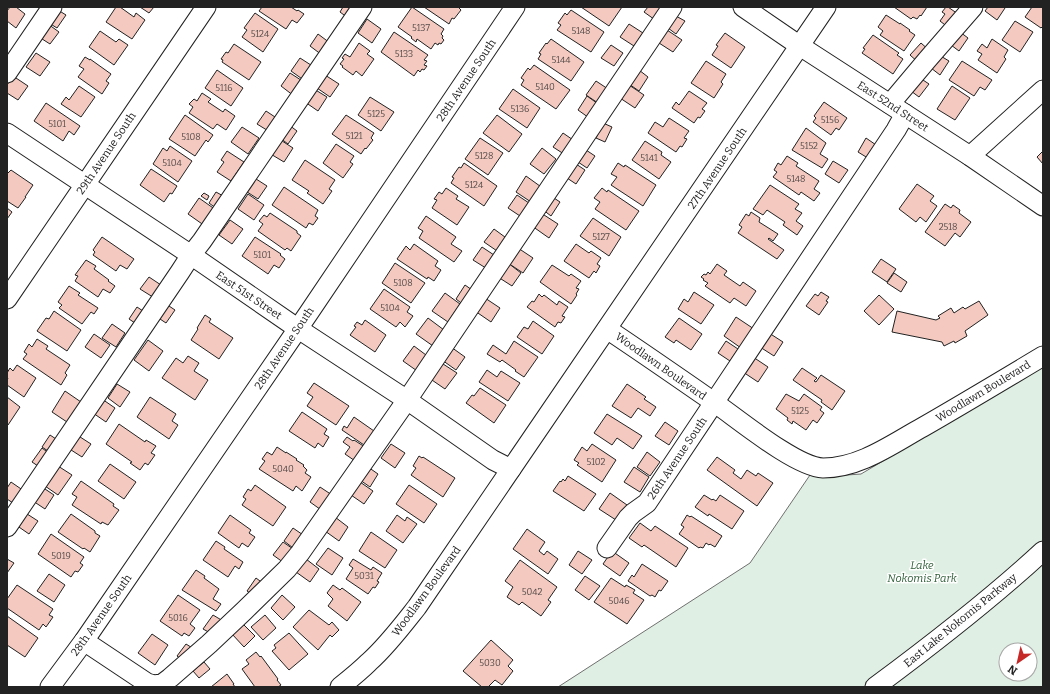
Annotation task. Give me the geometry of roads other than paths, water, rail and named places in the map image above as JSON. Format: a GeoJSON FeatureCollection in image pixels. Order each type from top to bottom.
{"type":"FeatureCollection","features":[{"type":"Feature","properties":{"kind":"street"},"geometry":{"type":"LineString","coordinates":[[7,73],[52,7]]}},
{"type":"Feature","properties":{"kind":"street","name":"29th Avenue South"},"geometry":{"type":"LineString","coordinates":[[7,299],[206,7]]}},
{"type":"Feature","properties":{"kind":"street"},"geometry":{"type":"LineString","coordinates":[[7,527],[191,255],[362,7]]}},
{"type":"Feature","properties":{"kind":"street","name":"28th Avenue South"},"geometry":{"type":"LineString","coordinates":[[50,687],[84,641],[515,7]]}},
{"type":"Feature","properties":{"kind":"street"},"geometry":{"type":"LineString","coordinates":[[84,641],[147,683],[154,685],[162,684],[209,644],[287,569],[407,400],[672,7]]}},
{"type":"Feature","properties":{"kind":"street","name":"East 52nd Street"},"geometry":{"type":"LineString","coordinates":[[743,7],[800,46],[970,156],[1043,206]]}},
{"type":"Feature","properties":{"kind":"street","name":"27th Avenue South"},"geometry":{"type":"LineString","coordinates":[[607,329],[826,7]]}},
{"type":"Feature","properties":{"kind":"street","name":"26th Avenue South"},"geometry":{"type":"LineString","coordinates":[[607,548],[628,518],[647,503],[896,130],[898,109],[927,60],[973,7]]}},
{"type":"Feature","properties":{"kind":"street"},"geometry":{"type":"LineString","coordinates":[[970,156],[1043,90]]}},
{"type":"Feature","properties":{"kind":"street","name":"East 51st Street"},"geometry":{"type":"LineString","coordinates":[[7,133],[407,400],[493,460],[510,469]]}},
{"type":"Feature","properties":{"kind":"street","name":"Woodlawn Boulevard"},"geometry":{"type":"LineString","coordinates":[[340,687],[379,653],[413,612],[607,329],[714,402],[773,445],[792,457],[810,465],[822,468],[839,467],[857,462],[877,453],[1043,356]]}},
{"type":"Feature","properties":{"kind":"street","name":"East Lake Nokomis Parkway"},"geometry":{"type":"LineString","coordinates":[[875,687],[968,616],[1043,551]]}},
{"type":"Feature","properties":{"kind":"park label","name":"Lake Nokomis Park"},"geometry":{"type":"Point","coordinates":[922,571]}}]}
